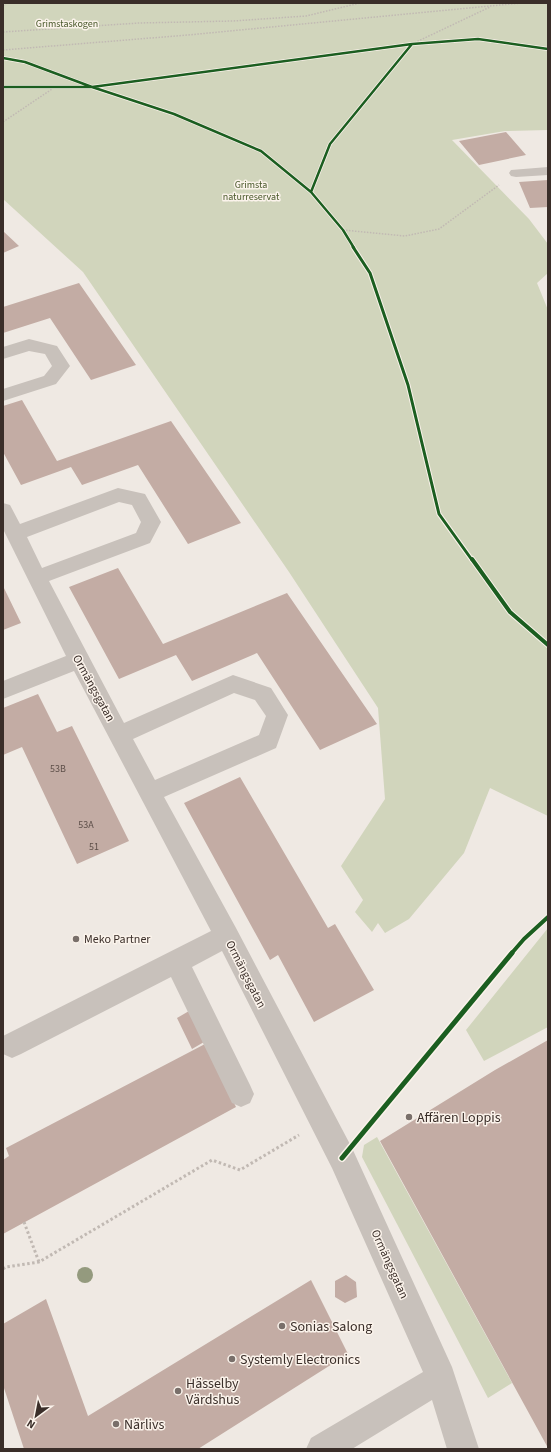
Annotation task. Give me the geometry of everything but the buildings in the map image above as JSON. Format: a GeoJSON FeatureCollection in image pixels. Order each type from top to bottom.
{"type":"FeatureCollection","features":[{"type":"Feature","properties":{"kind":"street"},"geometry":{"type":"LineString","coordinates":[[516,173],[548,171]]}},
{"type":"Feature","properties":{"kind":"street"},"geometry":{"type":"LineString","coordinates":[[3,353],[29,345],[51,350],[61,366],[50,380],[3,395]]}},
{"type":"Feature","properties":{"kind":"street"},"geometry":{"type":"LineString","coordinates":[[15,534],[118,495],[138,499],[151,522],[143,538],[38,578]]}},
{"type":"Feature","properties":{"kind":"street","name":"Ormängsgatan"},"geometry":{"type":"LineString","coordinates":[[3,510],[79,660],[151,792],[342,1158],[441,1378],[463,1449]]}},
{"type":"Feature","properties":{"kind":"street"},"geometry":{"type":"LineString","coordinates":[[3,690],[79,660]]}},
{"type":"Feature","properties":{"kind":"street"},"geometry":{"type":"LineString","coordinates":[[120,735],[233,684],[263,694],[277,715],[268,741],[151,792]]}},
{"type":"Feature","properties":{"kind":"street"},"geometry":{"type":"LineString","coordinates":[[12,1045],[227,936]]}},
{"type":"Feature","properties":{"kind":"street"},"geometry":{"type":"LineString","coordinates":[[176,962],[241,1094]]}},
{"type":"Feature","properties":{"kind":"street"},"geometry":{"type":"LineString","coordinates":[[322,1449],[441,1378]]}},
{"type":"Feature","properties":{"kind":"path"},"geometry":{"type":"LineString","coordinates":[[3,6],[6,3]]}},
{"type":"Feature","properties":{"kind":"path"},"geometry":{"type":"LineString","coordinates":[[3,32],[139,23],[233,21],[306,16],[360,3]]}},
{"type":"Feature","properties":{"kind":"path"},"geometry":{"type":"LineString","coordinates":[[3,50],[188,35],[521,3]]}},
{"type":"Feature","properties":{"kind":"path"},"geometry":{"type":"LineString","coordinates":[[407,50],[412,44],[492,6]]}},
{"type":"Feature","properties":{"kind":"path"},"geometry":{"type":"LineString","coordinates":[[404,45],[427,43]]}},
{"type":"Feature","properties":{"kind":"path"},"geometry":{"type":"LineString","coordinates":[[48,87],[62,87]]}},
{"type":"Feature","properties":{"kind":"path"},"geometry":{"type":"LineString","coordinates":[[3,122],[55,87]]}},
{"type":"Feature","properties":{"kind":"path"},"geometry":{"type":"LineString","coordinates":[[343,230],[405,236],[439,229],[516,173]]}},
{"type":"Feature","properties":{"kind":"path"},"geometry":{"type":"LineString","coordinates":[[338,225],[347,236]]}},
{"type":"Feature","properties":{"kind":"path"},"geometry":{"type":"LineString","coordinates":[[3,1269],[6,1267],[39,1262],[212,1160],[240,1170],[322,1121]]}},
{"type":"Feature","properties":{"kind":"path"},"geometry":{"type":"LineString","coordinates":[[24,1222],[39,1262]]}},
{"type":"Feature","properties":{"kind":"green space","name":"Grimsta naturreservat"},"geometry":{"type":"Polygon","coordinates":[[[3,3],[548,3],[548,130],[505,131],[452,140],[529,219],[548,244],[548,273],[537,283],[548,310],[548,816],[490,788],[464,853],[409,919],[385,933],[378,923],[372,932],[355,912],[363,900],[341,866],[385,799],[378,708],[289,572],[83,272],[3,199],[3,3]]]}},
{"type":"Feature","properties":{"kind":"green space"},"geometry":{"type":"Polygon","coordinates":[[[548,928],[548,1027],[484,1061],[466,1030],[548,928]]]}},
{"type":"Feature","properties":{"kind":"green space"},"geometry":{"type":"Polygon","coordinates":[[[377,1137],[512,1383],[488,1398],[362,1157],[364,1145],[377,1137]]]}},
{"type":"Feature","properties":{"kind":"cycle path"},"geometry":{"type":"LineString","coordinates":[[3,87],[92,87],[412,44],[478,39],[548,49]]}},
{"type":"Feature","properties":{"kind":"cycle path"},"geometry":{"type":"LineString","coordinates":[[311,192],[330,144],[412,44]]}},
{"type":"Feature","properties":{"kind":"cycle path"},"geometry":{"type":"LineString","coordinates":[[3,58],[25,62],[92,87],[174,114],[261,151],[311,192],[343,230],[370,273],[408,385],[439,514],[510,612],[548,645]]}},
{"type":"Feature","properties":{"kind":"cycle path"},"geometry":{"type":"LineString","coordinates":[[342,1158],[524,939],[548,917]]}},
{"type":"Feature","properties":{"kind":"place","name":"Meko Partner"},"geometry":{"type":"Point","coordinates":[76,939]}},
{"type":"Feature","properties":{"kind":"place","name":"Affären Loppis"},"geometry":{"type":"Point","coordinates":[409,1117]}},
{"type":"Feature","properties":{"kind":"place","name":"Sonias Salong"},"geometry":{"type":"Point","coordinates":[282,1326]}},
{"type":"Feature","properties":{"kind":"place","name":"Systemly Electronics"},"geometry":{"type":"Point","coordinates":[232,1359]}},
{"type":"Feature","properties":{"kind":"place","name":"Hässelby Värdshus"},"geometry":{"type":"Point","coordinates":[178,1391]}},
{"type":"Feature","properties":{"kind":"place","name":"Närlivs"},"geometry":{"type":"Point","coordinates":[116,1424]}},
{"type":"Feature","properties":{"kind":"park label","name":"Grimstaskogen"},"geometry":{"type":"Point","coordinates":[67,23]}}]}
